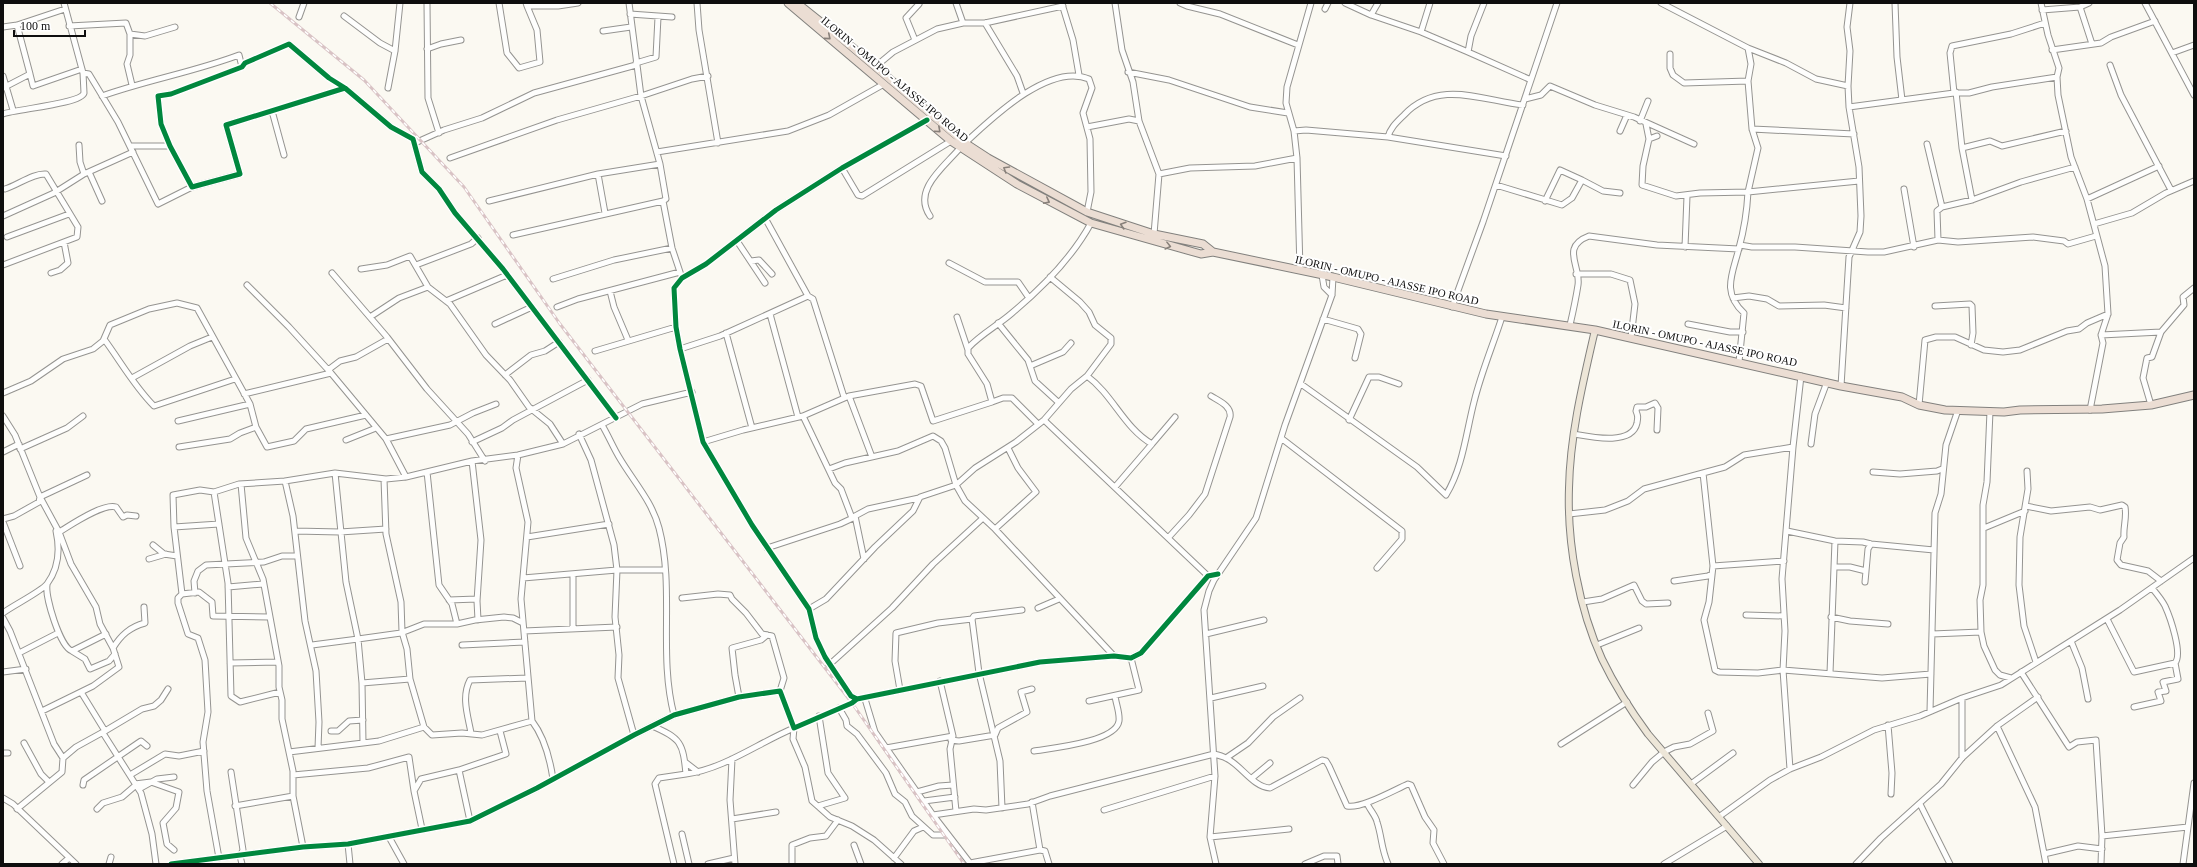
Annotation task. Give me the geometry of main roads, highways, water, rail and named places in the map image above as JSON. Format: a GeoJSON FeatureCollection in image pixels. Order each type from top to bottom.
{"type":"FeatureCollection","features":[{"type":"Feature","properties":{"kind":"highway","name":"ILORIN - OMUPO - AJASSE IPO ROAD"},"geometry":{"type":"LineString","coordinates":[[788,3],[951,141],[1088,212],[1154,234],[1203,244],[1213,252]]}},
{"type":"Feature","properties":{"kind":"highway","name":"ILORIN - OMUPO - AJASSE IPO ROAD"},"geometry":{"type":"LineString","coordinates":[[797,3],[876,67],[962,146],[1022,188],[1091,223],[1201,254],[1213,252],[1300,270],[1452,307],[1502,317],[1570,325],[1595,330],[1841,386],[1902,397],[1919,405],[1990,412],[2090,410],[2151,405],[2194,395]]}},
{"type":"Feature","properties":{"kind":"main road"},"geometry":{"type":"LineString","coordinates":[[1595,330],[1574,434],[1568,489],[1572,549],[1583,602],[1597,645],[1614,682],[1648,734],[1720,816],[1726,826],[1759,864]]}},
{"type":"Feature","properties":{"kind":"railway"},"geometry":{"type":"LineString","coordinates":[[270,3],[364,80],[464,187],[560,324],[852,703],[964,864]]}}]}
